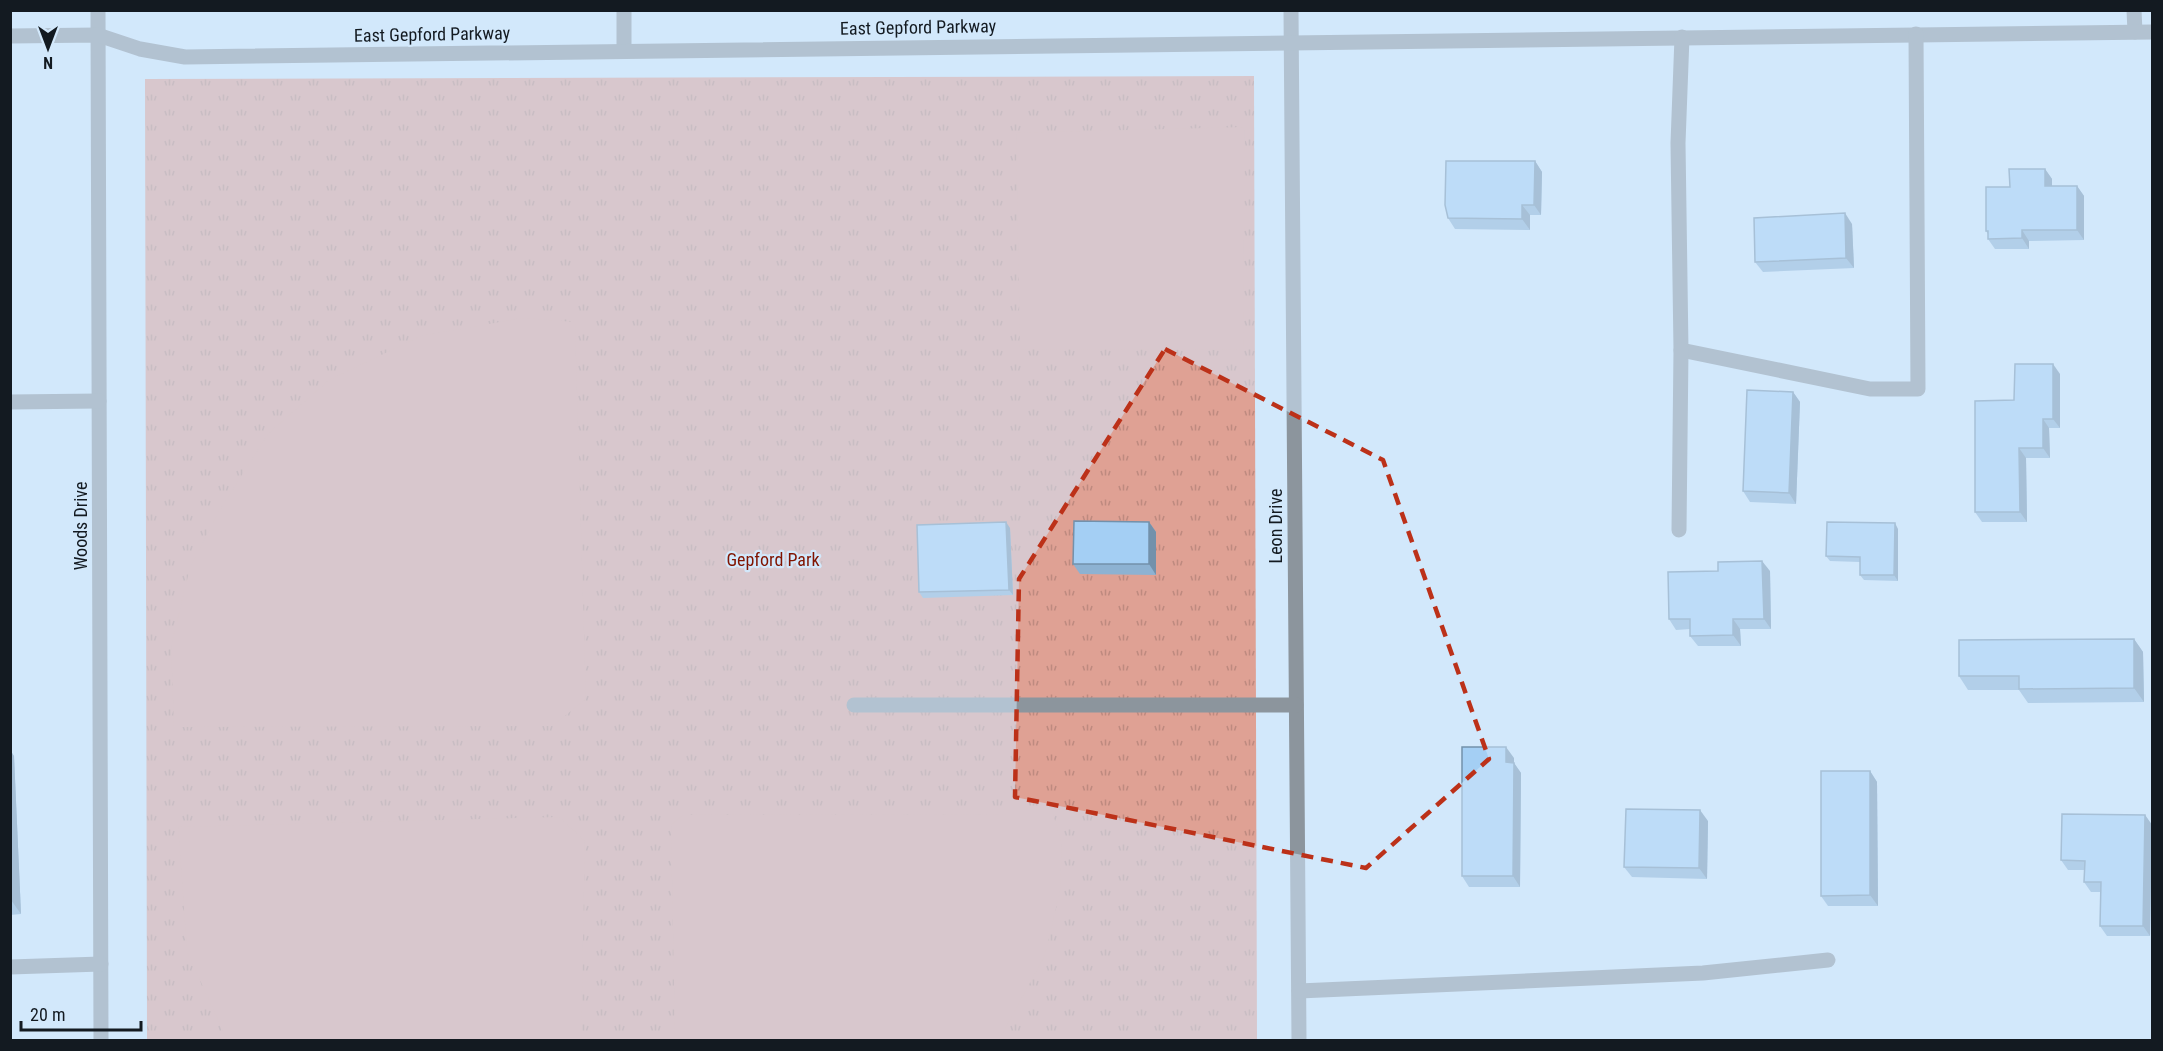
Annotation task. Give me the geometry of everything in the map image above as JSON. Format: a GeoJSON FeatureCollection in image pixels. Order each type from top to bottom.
{"type":"FeatureCollection","features":[{"type":"Feature","properties":{"kind":"street","name":"Woods Drive"},"geometry":{"type":"LineString","coordinates":[[98,10],[101,1041]]}},
{"type":"Feature","properties":{"kind":"street"},"geometry":{"type":"LineString","coordinates":[[624,10],[624,51]]}},
{"type":"Feature","properties":{"kind":"street","name":"Leon Drive"},"geometry":{"type":"LineString","coordinates":[[1291,10],[1299,1041]]}},
{"type":"Feature","properties":{"kind":"street"},"geometry":{"type":"LineString","coordinates":[[2134,10],[2135,32]]}},
{"type":"Feature","properties":{"kind":"street","name":"East Gepford Parkway"},"geometry":{"type":"LineString","coordinates":[[10,36],[98,35],[140,49],[185,57],[2152,32]]}},
{"type":"Feature","properties":{"kind":"street"},"geometry":{"type":"LineString","coordinates":[[1681,350],[1870,390],[1918,390],[1916,34]]}},
{"type":"Feature","properties":{"kind":"street"},"geometry":{"type":"LineString","coordinates":[[1679,530],[1681,350],[1678,143],[1682,37]]}},
{"type":"Feature","properties":{"kind":"street"},"geometry":{"type":"LineString","coordinates":[[10,402],[99,401]]}},
{"type":"Feature","properties":{"kind":"street"},"geometry":{"type":"LineString","coordinates":[[854,705],[1296,705]]}},
{"type":"Feature","properties":{"kind":"street"},"geometry":{"type":"LineString","coordinates":[[1299,991],[1703,973],[1828,960]]}},
{"type":"Feature","properties":{"kind":"street"},"geometry":{"type":"LineString","coordinates":[[10,967],[101,963]]}},
{"type":"Feature","properties":{"kind":"highlighted area"},"geometry":{"type":"Polygon","coordinates":[[[1165,349],[1383,460],[1489,759],[1366,868],[1015,797],[1019,579],[1165,349]]]}},
{"type":"Feature","properties":{"kind":"green space","name":"Gepford Park"},"geometry":{"type":"Polygon","coordinates":[[[1254,76],[1257,1040],[147,1040],[145,79],[1254,76]]]}},
{"type":"Feature","properties":{"kind":"green space"},"geometry":{"type":"Polygon","coordinates":[[[1245,127],[1243,350],[1020,349],[1016,133],[1245,127]]]}},
{"type":"Feature","properties":{"kind":"green space"},"geometry":{"type":"Polygon","coordinates":[[[522,318],[575,322],[586,699],[552,726],[174,727],[171,646],[190,568],[218,513],[268,434],[329,380],[421,336],[522,318]]]}},
{"type":"Feature","properties":{"kind":"green space"},"geometry":{"type":"Polygon","coordinates":[[[1053,814],[1062,844],[1060,891],[1045,955],[999,1040],[675,1040],[671,825],[683,815],[1053,814]]]}},
{"type":"Feature","properties":{"kind":"green space"},"geometry":{"type":"Polygon","coordinates":[[[559,817],[585,841],[581,1040],[227,1040],[187,951],[178,827],[559,817]]]}},
{"type":"Feature","properties":{"kind":"building"},"geometry":{"type":"Polygon","coordinates":[[[1446,161],[1535,161],[1534,205],[1522,205],[1522,219],[1448,218],[1445,205],[1446,161]]]}},
{"type":"Feature","properties":{"kind":"building"},"geometry":{"type":"Polygon","coordinates":[[[2009,169],[2045,169],[2045,186],[2077,186],[2077,230],[2022,230],[2022,238],[1988,239],[1986,187],[2010,187],[2009,169]]]}},
{"type":"Feature","properties":{"kind":"building"},"geometry":{"type":"Polygon","coordinates":[[[1845,213],[1846,258],[1755,262],[1754,218],[1845,213]]]}},
{"type":"Feature","properties":{"kind":"building"},"geometry":{"type":"Polygon","coordinates":[[[2015,364],[2053,364],[2053,419],[2043,419],[2043,448],[2019,448],[2020,512],[1975,512],[1975,401],[2014,400],[2015,364]]]}},
{"type":"Feature","properties":{"kind":"building"},"geometry":{"type":"Polygon","coordinates":[[[1747,390],[1793,392],[1789,493],[1743,491],[1747,390]]]}},
{"type":"Feature","properties":{"kind":"building"},"geometry":{"type":"Polygon","coordinates":[[[1074,521],[1149,522],[1149,564],[1073,564],[1074,521]]]}},
{"type":"Feature","properties":{"kind":"building"},"geometry":{"type":"Polygon","coordinates":[[[1006,522],[1009,590],[919,592],[917,525],[1006,522]]]}},
{"type":"Feature","properties":{"kind":"building"},"geometry":{"type":"Polygon","coordinates":[[[1827,522],[1895,523],[1894,575],[1860,575],[1860,557],[1826,556],[1827,522]]]}},
{"type":"Feature","properties":{"kind":"building"},"geometry":{"type":"Polygon","coordinates":[[[1762,561],[1764,619],[1733,619],[1733,635],[1690,636],[1690,619],[1669,619],[1668,572],[1718,571],[1718,562],[1762,561]]]}},
{"type":"Feature","properties":{"kind":"building"},"geometry":{"type":"Polygon","coordinates":[[[2134,639],[2134,688],[2019,689],[2019,676],[1959,676],[1959,640],[2134,639]]]}},
{"type":"Feature","properties":{"kind":"building"},"geometry":{"type":"Polygon","coordinates":[[[1462,747],[1506,747],[1506,762],[1514,763],[1513,876],[1462,876],[1462,747]]]}},
{"type":"Feature","properties":{"kind":"building"},"geometry":{"type":"Polygon","coordinates":[[[1821,771],[1870,771],[1870,895],[1821,896],[1821,771]]]}},
{"type":"Feature","properties":{"kind":"building"},"geometry":{"type":"Polygon","coordinates":[[[1626,809],[1700,810],[1699,868],[1624,867],[1626,809]]]}},
{"type":"Feature","properties":{"kind":"building"},"geometry":{"type":"Polygon","coordinates":[[[2062,814],[2145,815],[2143,926],[2100,926],[2101,882],[2084,882],[2085,861],[2061,860],[2062,814]]]}}]}
